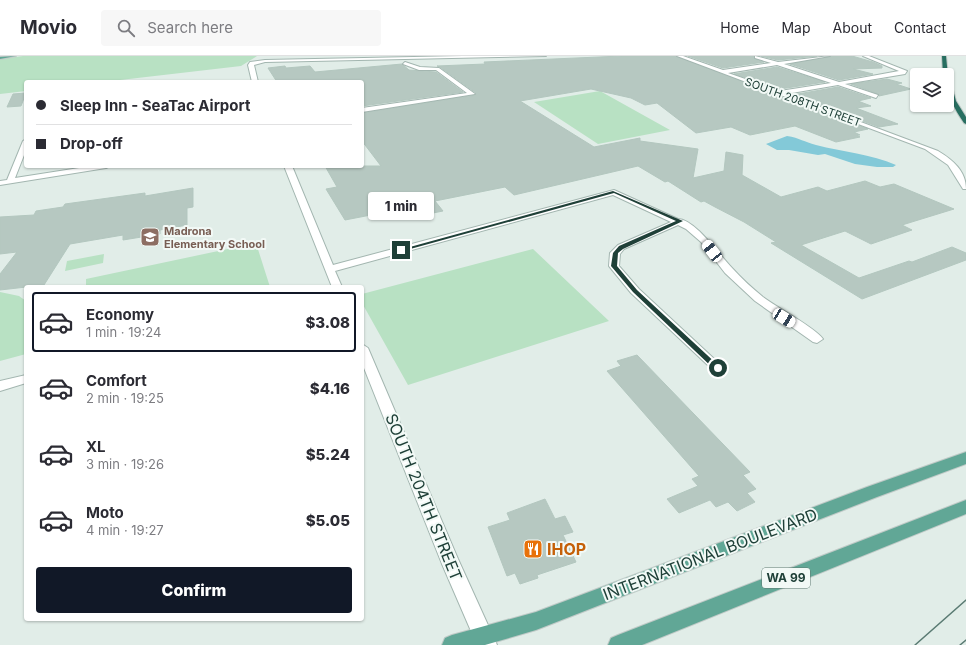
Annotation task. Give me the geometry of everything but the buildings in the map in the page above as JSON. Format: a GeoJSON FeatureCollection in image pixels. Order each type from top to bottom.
{"type":"FeatureCollection","features":[{"type":"Feature","properties":{"kind":"highway"},"geometry":{"type":"LineString","coordinates":[[944,56],[944,68]]}},
{"type":"Feature","properties":{"kind":"highway"},"geometry":{"type":"LineString","coordinates":[[954,103],[966,122]]}},
{"type":"Feature","properties":{"kind":"main road"},"geometry":{"type":"LineString","coordinates":[[0,58],[14,56]]}},
{"type":"Feature","properties":{"kind":"main road","name":"INTERNATIONAL BOULEVARD"},"geometry":{"type":"LineString","coordinates":[[452,645],[485,641],[872,492],[966,458]]}},
{"type":"Feature","properties":{"kind":"main road","name":"WA 99"},"geometry":{"type":"LineString","coordinates":[[618,645],[966,507]]}},
{"type":"Feature","properties":{"kind":"street"},"geometry":{"type":"LineString","coordinates":[[251,66],[277,60],[544,56]]}},
{"type":"Feature","properties":{"kind":"street","name":"SOUTH 208TH STREET"},"geometry":{"type":"LineString","coordinates":[[678,56],[927,148],[948,159],[957,170],[966,187]]}},
{"type":"Feature","properties":{"kind":"street"},"geometry":{"type":"LineString","coordinates":[[721,72],[828,56]]}},
{"type":"Feature","properties":{"kind":"street"},"geometry":{"type":"LineString","coordinates":[[779,93],[905,72],[865,56]]}},
{"type":"Feature","properties":{"kind":"street"},"geometry":{"type":"LineString","coordinates":[[757,57],[876,96]]}},
{"type":"Feature","properties":{"kind":"street"},"geometry":{"type":"LineString","coordinates":[[352,66],[409,63],[419,68],[437,69],[472,94],[364,110]]}},
{"type":"Feature","properties":{"kind":"street"},"geometry":{"type":"LineString","coordinates":[[251,66],[288,64],[330,66]]}},
{"type":"Feature","properties":{"kind":"street"},"geometry":{"type":"LineString","coordinates":[[251,66],[254,80]]}},
{"type":"Feature","properties":{"kind":"street"},"geometry":{"type":"LineString","coordinates":[[10,181],[24,146]]}},
{"type":"Feature","properties":{"kind":"street"},"geometry":{"type":"LineString","coordinates":[[0,182],[93,168]]}},
{"type":"Feature","properties":{"kind":"street"},"geometry":{"type":"LineString","coordinates":[[289,168],[336,285]]}},
{"type":"Feature","properties":{"kind":"street"},"geometry":{"type":"LineString","coordinates":[[330,269],[614,192],[680,221],[704,240],[729,272],[759,299],[784,318],[817,339]]}},
{"type":"Feature","properties":{"kind":"street"},"geometry":{"type":"LineString","coordinates":[[680,221],[621,248],[615,253],[614,266],[635,291],[718,368]]}},
{"type":"Feature","properties":{"kind":"street","name":"SOUTH 204TH STREET"},"geometry":{"type":"LineString","coordinates":[[364,353],[451,564],[485,641]]}},
{"type":"Feature","properties":{"kind":"street"},"geometry":{"type":"LineString","coordinates":[[0,386],[24,380]]}},
{"type":"Feature","properties":{"kind":"green space"},"geometry":{"type":"Polygon","coordinates":[[[23,56],[257,56],[241,66],[120,80],[24,80],[24,91],[0,94],[0,59],[23,56]]]}},
{"type":"Feature","properties":{"kind":"green space"},"geometry":{"type":"Polygon","coordinates":[[[600,91],[670,130],[598,144],[534,102],[600,91]]]}},
{"type":"Feature","properties":{"kind":"green space"},"geometry":{"type":"Polygon","coordinates":[[[256,243],[269,285],[86,285],[86,279],[256,243]]]}},
{"type":"Feature","properties":{"kind":"green space"},"geometry":{"type":"Polygon","coordinates":[[[533,249],[609,321],[408,385],[364,307],[364,293],[533,249]]]}},
{"type":"Feature","properties":{"kind":"green space"},"geometry":{"type":"Polygon","coordinates":[[[104,254],[103,263],[65,271],[67,261],[104,254]]]}},
{"type":"Feature","properties":{"kind":"green space"},"geometry":{"type":"Polygon","coordinates":[[[0,292],[19,296],[24,300],[24,355],[0,361],[0,292]]]}},
{"type":"Feature","properties":{"kind":"water"},"geometry":{"type":"Polygon","coordinates":[[[787,136],[816,145],[877,158],[896,165],[893,167],[877,167],[855,164],[825,154],[818,155],[789,150],[777,150],[766,144],[787,136]]]}},
{"type":"Feature","properties":{"kind":"tram line"},"geometry":{"type":"LineString","coordinates":[[915,645],[966,600]]}},
{"type":"Feature","properties":{"kind":"tram line"},"geometry":{"type":"LineString","coordinates":[[960,645],[966,640]]}},
{"type":"Feature","properties":{"kind":"place","name":"Madrona Elementary School"},"geometry":{"type":"Point","coordinates":[150,237]}},
{"type":"Feature","properties":{"kind":"place","name":"IHOP"},"geometry":{"type":"Point","coordinates":[533,549]}},
{"type":"Feature","properties":{"kind":"route"},"geometry":{"type":"LineString","coordinates":[[401,250],[614,192],[680,221],[621,248],[615,253],[613,259],[614,266],[635,291],[718,368]]}}]}
